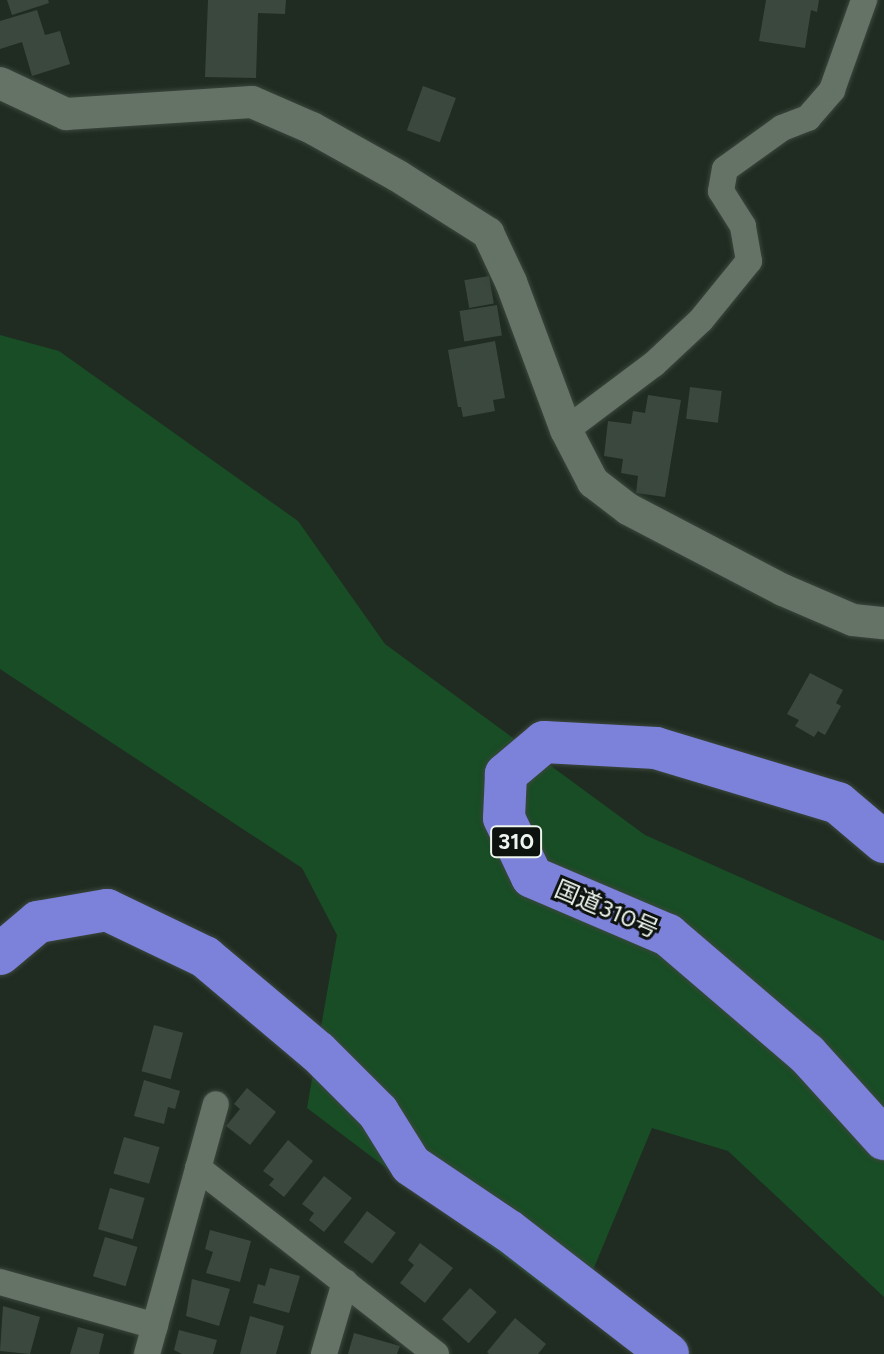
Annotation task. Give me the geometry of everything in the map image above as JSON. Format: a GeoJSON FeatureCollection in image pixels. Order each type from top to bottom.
{"type":"FeatureCollection","features":[{"type":"Feature","properties":{"kind":"highway","name":"国道310号"},"geometry":{"type":"LineString","coordinates":[[884,842],[838,803],[656,748],[544,742],[506,774],[504,818],[532,877],[668,935],[807,1054],[884,1139]]}},
{"type":"Feature","properties":{"kind":"highway"},"geometry":{"type":"LineString","coordinates":[[0,954],[38,922],[107,910],[205,957],[318,1052],[378,1112],[411,1165],[509,1231],[668,1354]]}},
{"type":"Feature","properties":{"kind":"street"},"geometry":{"type":"LineString","coordinates":[[566,430],[654,364],[701,320],[749,261],[743,226],[721,191],[725,169],[782,128],[808,118],[832,90],[864,0]]}},
{"type":"Feature","properties":{"kind":"street"},"geometry":{"type":"LineString","coordinates":[[0,83],[66,114],[252,102],[312,128],[398,176],[488,233],[511,282],[566,430],[593,482],[628,509],[783,590],[853,620],[884,623]]}},
{"type":"Feature","properties":{"kind":"street"},"geometry":{"type":"LineString","coordinates":[[147,1354],[216,1104]]}},
{"type":"Feature","properties":{"kind":"street"},"geometry":{"type":"LineString","coordinates":[[198,1168],[436,1354]]}},
{"type":"Feature","properties":{"kind":"street"},"geometry":{"type":"LineString","coordinates":[[0,1282],[155,1326]]}},
{"type":"Feature","properties":{"kind":"street"},"geometry":{"type":"LineString","coordinates":[[324,1354],[345,1282]]}},
{"type":"Feature","properties":{"kind":"green space"},"geometry":{"type":"Polygon","coordinates":[[[0,335],[59,351],[298,521],[385,644],[645,835],[884,941],[884,1297],[728,1151],[652,1128],[576,1311],[307,1108],[337,935],[302,868],[0,669],[0,335]]]}},
{"type":"Feature","properties":{"kind":"building"},"geometry":{"type":"Polygon","coordinates":[[[7,0],[48,0],[49,3],[12,15],[7,0]]]}},
{"type":"Feature","properties":{"kind":"building"},"geometry":{"type":"Polygon","coordinates":[[[208,0],[286,0],[285,14],[258,13],[256,78],[205,77],[208,0]]]}},
{"type":"Feature","properties":{"kind":"building"},"geometry":{"type":"Polygon","coordinates":[[[766,0],[819,0],[817,12],[811,10],[805,48],[759,41],[766,0]]]}},
{"type":"Feature","properties":{"kind":"building"},"geometry":{"type":"Polygon","coordinates":[[[37,10],[45,35],[60,31],[70,64],[32,76],[22,42],[0,49],[0,21],[37,10]]]}},
{"type":"Feature","properties":{"kind":"building"},"geometry":{"type":"Polygon","coordinates":[[[423,86],[456,98],[440,142],[407,130],[423,86]]]}},
{"type":"Feature","properties":{"kind":"building"},"geometry":{"type":"Polygon","coordinates":[[[489,276],[494,304],[469,308],[464,280],[489,276]]]}},
{"type":"Feature","properties":{"kind":"building"},"geometry":{"type":"Polygon","coordinates":[[[497,305],[502,336],[464,342],[459,311],[497,305]]]}},
{"type":"Feature","properties":{"kind":"building"},"geometry":{"type":"Polygon","coordinates":[[[495,341],[505,398],[493,400],[495,411],[463,417],[461,407],[458,407],[448,350],[495,341]]]}},
{"type":"Feature","properties":{"kind":"building"},"geometry":{"type":"Polygon","coordinates":[[[690,387],[722,391],[718,423],[686,419],[690,387]]]}},
{"type":"Feature","properties":{"kind":"building"},"geometry":{"type":"Polygon","coordinates":[[[648,395],[681,400],[665,497],[636,493],[638,476],[621,473],[623,459],[604,456],[608,421],[631,424],[633,411],[645,413],[648,395]]]}},
{"type":"Feature","properties":{"kind":"building"},"geometry":{"type":"Polygon","coordinates":[[[810,673],[843,690],[836,703],[841,706],[825,735],[818,731],[814,737],[795,726],[799,720],[787,714],[810,673]]]}},
{"type":"Feature","properties":{"kind":"building"},"geometry":{"type":"Polygon","coordinates":[[[154,1025],[183,1033],[171,1079],[142,1071],[154,1025]]]}},
{"type":"Feature","properties":{"kind":"building"},"geometry":{"type":"Polygon","coordinates":[[[144,1080],[180,1091],[175,1109],[168,1107],[164,1124],[134,1116],[144,1080]]]}},
{"type":"Feature","properties":{"kind":"building"},"geometry":{"type":"Polygon","coordinates":[[[247,1088],[276,1112],[250,1145],[226,1126],[240,1109],[234,1104],[247,1088]]]}},
{"type":"Feature","properties":{"kind":"building"},"geometry":{"type":"Polygon","coordinates":[[[124,1137],[160,1147],[149,1184],[114,1174],[124,1137]]]}},
{"type":"Feature","properties":{"kind":"building"},"geometry":{"type":"Polygon","coordinates":[[[288,1140],[313,1161],[284,1197],[269,1185],[274,1179],[263,1171],[288,1140]]]}},
{"type":"Feature","properties":{"kind":"building"},"geometry":{"type":"Polygon","coordinates":[[[324,1176],[352,1198],[324,1232],[309,1220],[314,1213],[302,1204],[324,1176]]]}},
{"type":"Feature","properties":{"kind":"building"},"geometry":{"type":"Polygon","coordinates":[[[110,1188],[145,1198],[133,1239],[98,1229],[110,1188]]]}},
{"type":"Feature","properties":{"kind":"building"},"geometry":{"type":"Polygon","coordinates":[[[367,1211],[396,1233],[372,1264],[344,1242],[367,1211]]]}},
{"type":"Feature","properties":{"kind":"building"},"geometry":{"type":"Polygon","coordinates":[[[210,1230],[251,1241],[240,1282],[206,1273],[213,1252],[205,1249],[210,1230]]]}},
{"type":"Feature","properties":{"kind":"building"},"geometry":{"type":"Polygon","coordinates":[[[105,1237],[138,1247],[126,1286],[93,1276],[105,1237]]]}},
{"type":"Feature","properties":{"kind":"building"},"geometry":{"type":"Polygon","coordinates":[[[420,1243],[453,1268],[425,1303],[400,1283],[414,1265],[408,1260],[420,1243]]]}},
{"type":"Feature","properties":{"kind":"building"},"geometry":{"type":"Polygon","coordinates":[[[270,1268],[300,1276],[289,1313],[253,1303],[258,1284],[265,1286],[270,1268]]]}},
{"type":"Feature","properties":{"kind":"building"},"geometry":{"type":"Polygon","coordinates":[[[192,1279],[230,1289],[219,1326],[186,1316],[192,1279]]]}},
{"type":"Feature","properties":{"kind":"building"},"geometry":{"type":"Polygon","coordinates":[[[470,1288],[497,1312],[469,1343],[442,1319],[470,1288]]]}},
{"type":"Feature","properties":{"kind":"building"},"geometry":{"type":"Polygon","coordinates":[[[3,1306],[40,1317],[30,1354],[0,1351],[3,1306]]]}},
{"type":"Feature","properties":{"kind":"building"},"geometry":{"type":"Polygon","coordinates":[[[250,1316],[284,1326],[276,1354],[240,1354],[250,1316]]]}},
{"type":"Feature","properties":{"kind":"building"},"geometry":{"type":"Polygon","coordinates":[[[515,1318],[546,1344],[538,1354],[489,1354],[487,1352],[515,1318]]]}},
{"type":"Feature","properties":{"kind":"building"},"geometry":{"type":"Polygon","coordinates":[[[78,1327],[104,1334],[99,1354],[70,1354],[78,1327]]]}},
{"type":"Feature","properties":{"kind":"building"},"geometry":{"type":"Polygon","coordinates":[[[179,1330],[217,1340],[213,1354],[182,1354],[174,1350],[179,1330]]]}},
{"type":"Feature","properties":{"kind":"building"},"geometry":{"type":"Polygon","coordinates":[[[354,1333],[400,1346],[397,1354],[348,1354],[354,1333]]]}}]}
